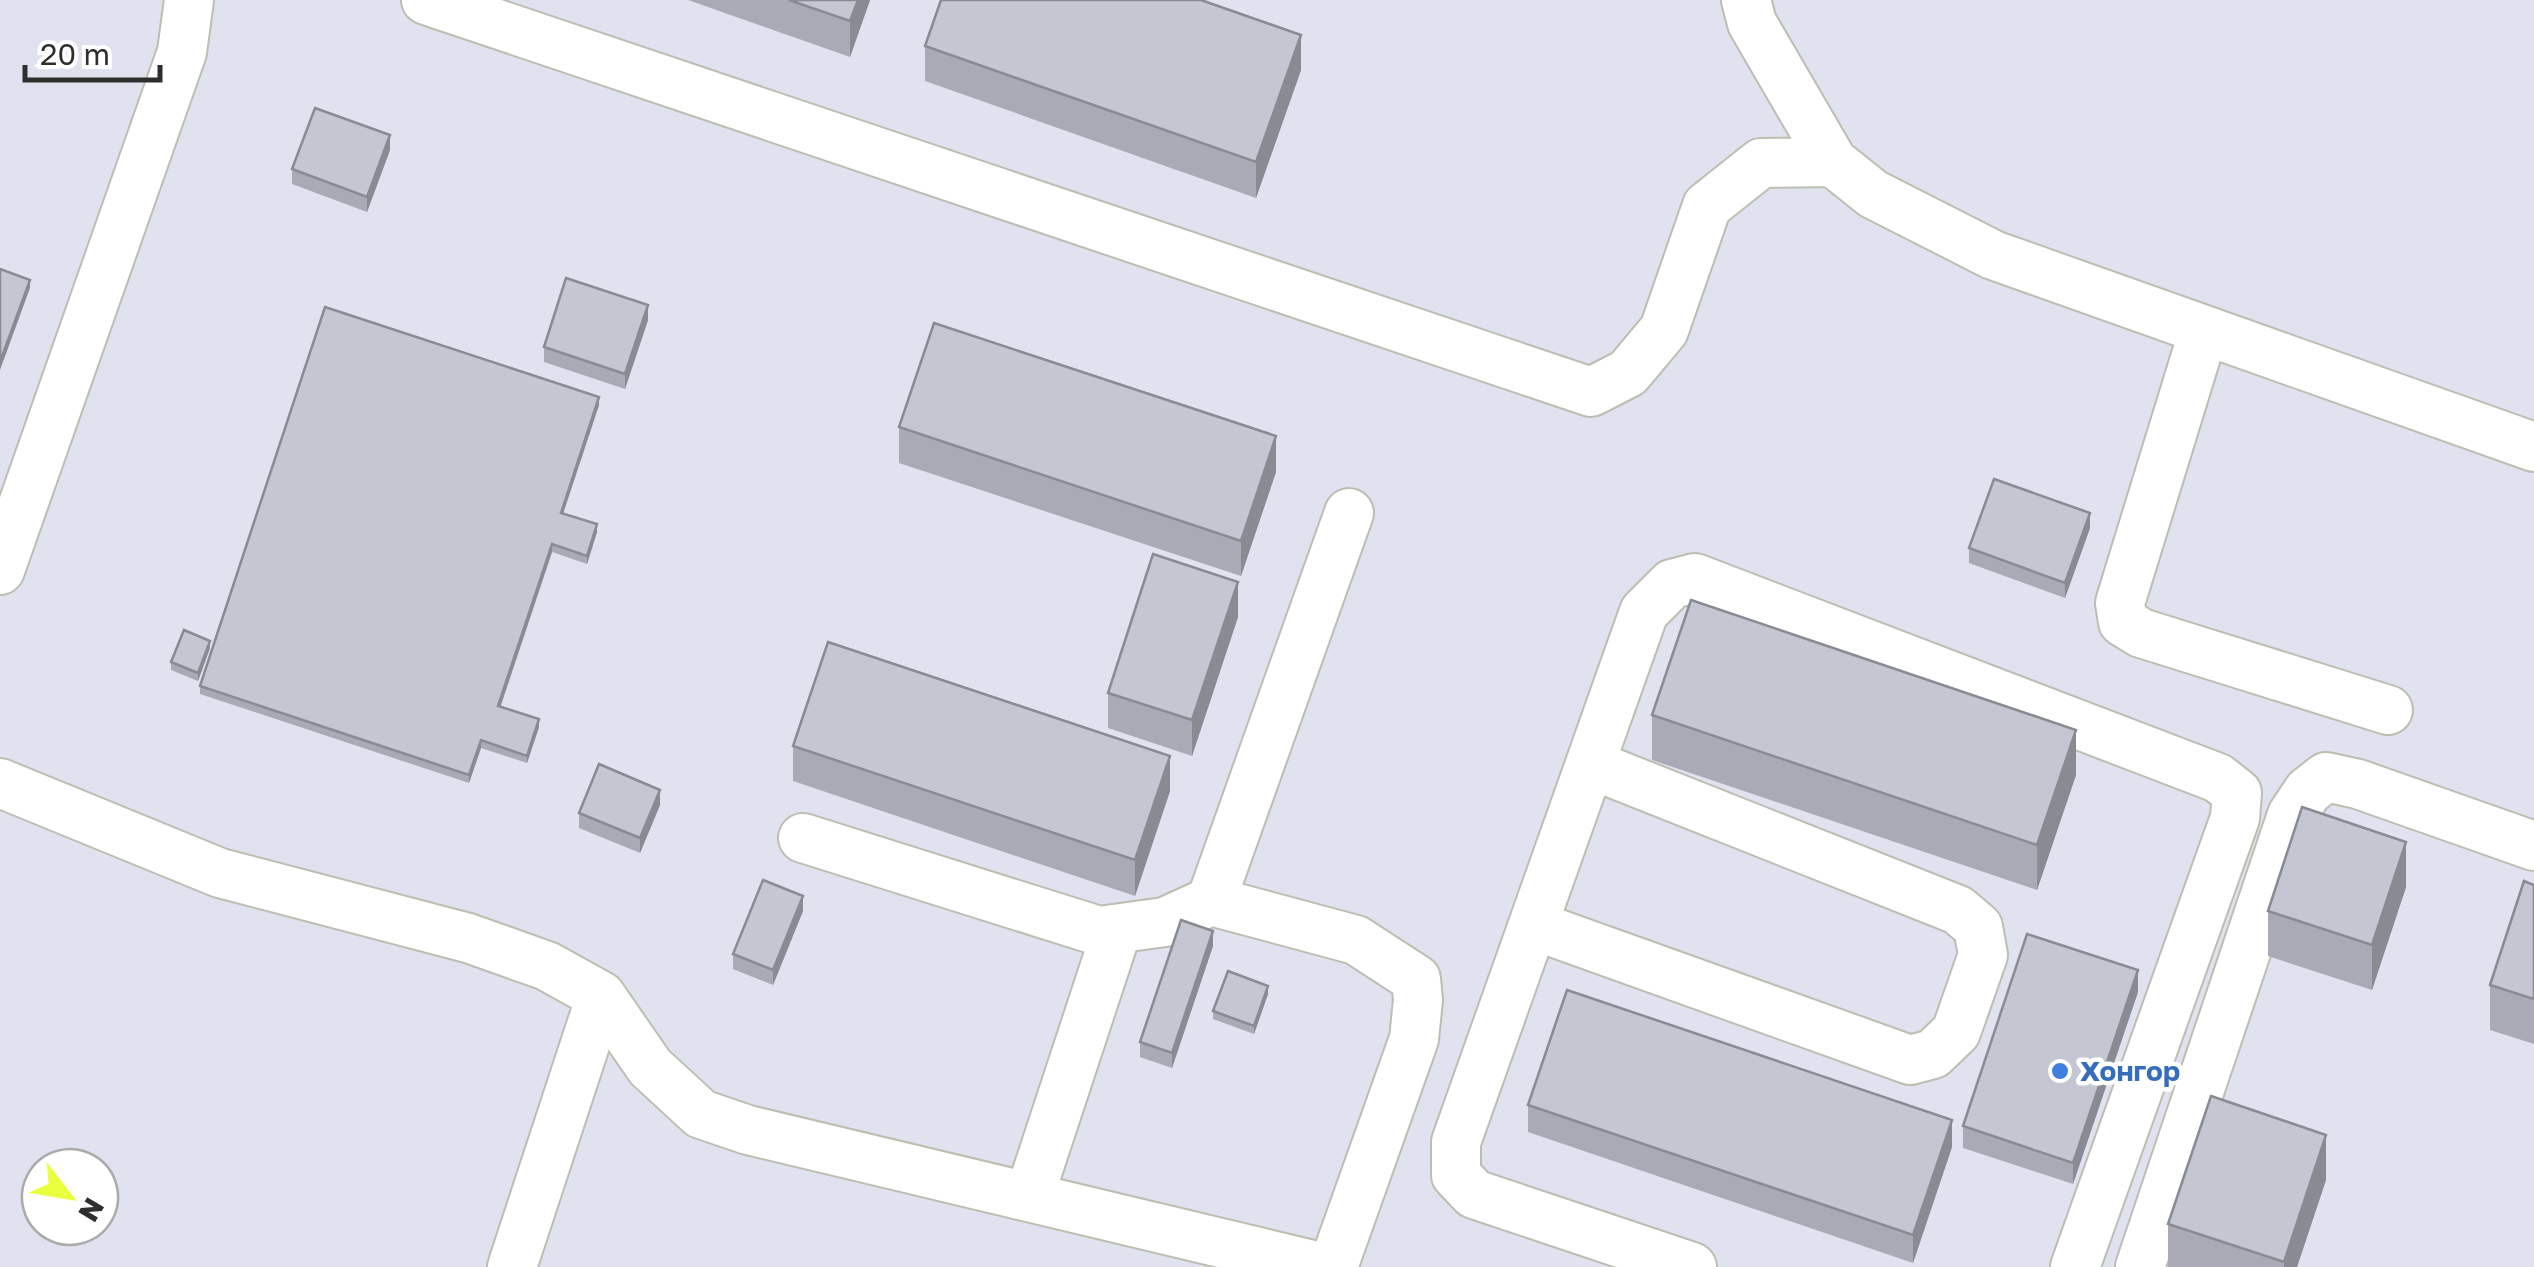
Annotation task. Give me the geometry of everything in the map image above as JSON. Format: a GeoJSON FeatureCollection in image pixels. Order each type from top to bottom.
{"type":"FeatureCollection","features":[{"type":"Feature","properties":{"kind":"street"},"geometry":{"type":"LineString","coordinates":[[0,570],[182,52],[190,0]]}},
{"type":"Feature","properties":{"kind":"street"},"geometry":{"type":"LineString","coordinates":[[1746,0],[1752,23],[1833,162],[1873,194],[1993,255],[2534,447]]}},
{"type":"Feature","properties":{"kind":"street"},"geometry":{"type":"LineString","coordinates":[[431,1],[1592,392],[1628,374],[1664,330],[1707,206],[1761,163],[1833,162]]}},
{"type":"Feature","properties":{"kind":"street"},"geometry":{"type":"LineString","coordinates":[[2204,330],[2120,603],[2123,622],[2141,633],[2388,710]]}},
{"type":"Feature","properties":{"kind":"street"},"geometry":{"type":"LineString","coordinates":[[1211,901],[1348,513]]}},
{"type":"Feature","properties":{"kind":"street"},"geometry":{"type":"LineString","coordinates":[[1692,1267],[1474,1194],[1456,1175],[1456,1142],[1644,612],[1672,584],[1696,578],[2218,778],[2236,793],[2235,818],[2075,1267]]}},
{"type":"Feature","properties":{"kind":"street"},"geometry":{"type":"LineString","coordinates":[[1533,925],[1910,1060],[1933,1054],[1956,1032],[1983,955],[1978,927],[1958,910],[1590,764]]}},
{"type":"Feature","properties":{"kind":"street"},"geometry":{"type":"LineString","coordinates":[[2140,1267],[2292,815],[2308,791],[2326,778],[2358,784],[2534,846]]}},
{"type":"Feature","properties":{"kind":"street"},"geometry":{"type":"LineString","coordinates":[[0,784],[220,873],[468,938],[547,966],[602,996],[650,1067],[702,1114],[748,1130],[1321,1267]]}},
{"type":"Feature","properties":{"kind":"street"},"geometry":{"type":"LineString","coordinates":[[803,838],[1099,931],[1166,922],[1211,901],[1356,940],[1416,979],[1414,1039],[1333,1267]]}},
{"type":"Feature","properties":{"kind":"street"},"geometry":{"type":"LineString","coordinates":[[1029,1197],[1116,930]]}},
{"type":"Feature","properties":{"kind":"street"},"geometry":{"type":"LineString","coordinates":[[512,1267],[602,996]]}},
{"type":"Feature","properties":{"kind":"building"},"geometry":{"type":"Polygon","coordinates":[[[789,0],[858,0],[850,21],[789,0]]]}},
{"type":"Feature","properties":{"kind":"building"},"geometry":{"type":"Polygon","coordinates":[[[941,0],[1201,0],[1301,35],[1256,162],[925,46],[941,0]]]}},
{"type":"Feature","properties":{"kind":"building"},"geometry":{"type":"Polygon","coordinates":[[[315,108],[390,135],[367,197],[292,169],[315,108]]]}},
{"type":"Feature","properties":{"kind":"building"},"geometry":{"type":"Polygon","coordinates":[[[0,269],[30,280],[0,362],[0,269]]]}},
{"type":"Feature","properties":{"kind":"building"},"geometry":{"type":"Polygon","coordinates":[[[566,278],[648,305],[625,374],[544,347],[566,278]]]}},
{"type":"Feature","properties":{"kind":"building"},"geometry":{"type":"Polygon","coordinates":[[[325,307],[599,397],[561,513],[597,524],[587,556],[552,544],[498,706],[539,719],[527,756],[481,740],[469,775],[200,686],[325,307]]]}},
{"type":"Feature","properties":{"kind":"building"},"geometry":{"type":"Polygon","coordinates":[[[934,323],[1276,436],[1241,541],[899,427],[934,323]]]}},
{"type":"Feature","properties":{"kind":"building"},"geometry":{"type":"Polygon","coordinates":[[[1994,479],[2090,513],[2065,583],[1969,548],[1994,479]]]}},
{"type":"Feature","properties":{"kind":"building"},"geometry":{"type":"Polygon","coordinates":[[[1153,554],[1238,582],[1192,720],[1108,693],[1153,554]]]}},
{"type":"Feature","properties":{"kind":"building"},"geometry":{"type":"Polygon","coordinates":[[[1691,600],[2076,730],[2037,845],[1652,715],[1691,600]]]}},
{"type":"Feature","properties":{"kind":"building"},"geometry":{"type":"Polygon","coordinates":[[[184,630],[210,641],[198,673],[171,662],[184,630]]]}},
{"type":"Feature","properties":{"kind":"building"},"geometry":{"type":"Polygon","coordinates":[[[828,642],[1170,756],[1135,860],[793,746],[828,642]]]}},
{"type":"Feature","properties":{"kind":"building"},"geometry":{"type":"Polygon","coordinates":[[[599,764],[660,790],[640,838],[579,813],[599,764]]]}},
{"type":"Feature","properties":{"kind":"building"},"geometry":{"type":"Polygon","coordinates":[[[2302,807],[2406,842],[2372,945],[2268,911],[2302,807]]]}},
{"type":"Feature","properties":{"kind":"building"},"geometry":{"type":"Polygon","coordinates":[[[763,880],[803,896],[773,970],[733,954],[763,880]]]}},
{"type":"Feature","properties":{"kind":"building"},"geometry":{"type":"Polygon","coordinates":[[[2524,881],[2534,885],[2534,999],[2490,985],[2524,881]]]}},
{"type":"Feature","properties":{"kind":"building"},"geometry":{"type":"Polygon","coordinates":[[[1181,920],[1213,931],[1172,1053],[1140,1042],[1181,920]]]}},
{"type":"Feature","properties":{"kind":"building"},"geometry":{"type":"Polygon","coordinates":[[[2027,934],[2138,970],[2073,1163],[1963,1126],[2027,934]]]}},
{"type":"Feature","properties":{"kind":"building"},"geometry":{"type":"Polygon","coordinates":[[[1228,971],[1268,986],[1254,1026],[1213,1011],[1228,971]]]}},
{"type":"Feature","properties":{"kind":"building"},"geometry":{"type":"Polygon","coordinates":[[[1567,990],[1952,1120],[1913,1235],[1528,1105],[1567,990]]]}},
{"type":"Feature","properties":{"kind":"building"},"geometry":{"type":"Polygon","coordinates":[[[2211,1096],[2326,1135],[2284,1262],[2168,1224],[2211,1096]]]}},
{"type":"Feature","properties":{"kind":"place","name":"Хонгор"},"geometry":{"type":"Point","coordinates":[2060,1071]}}]}
